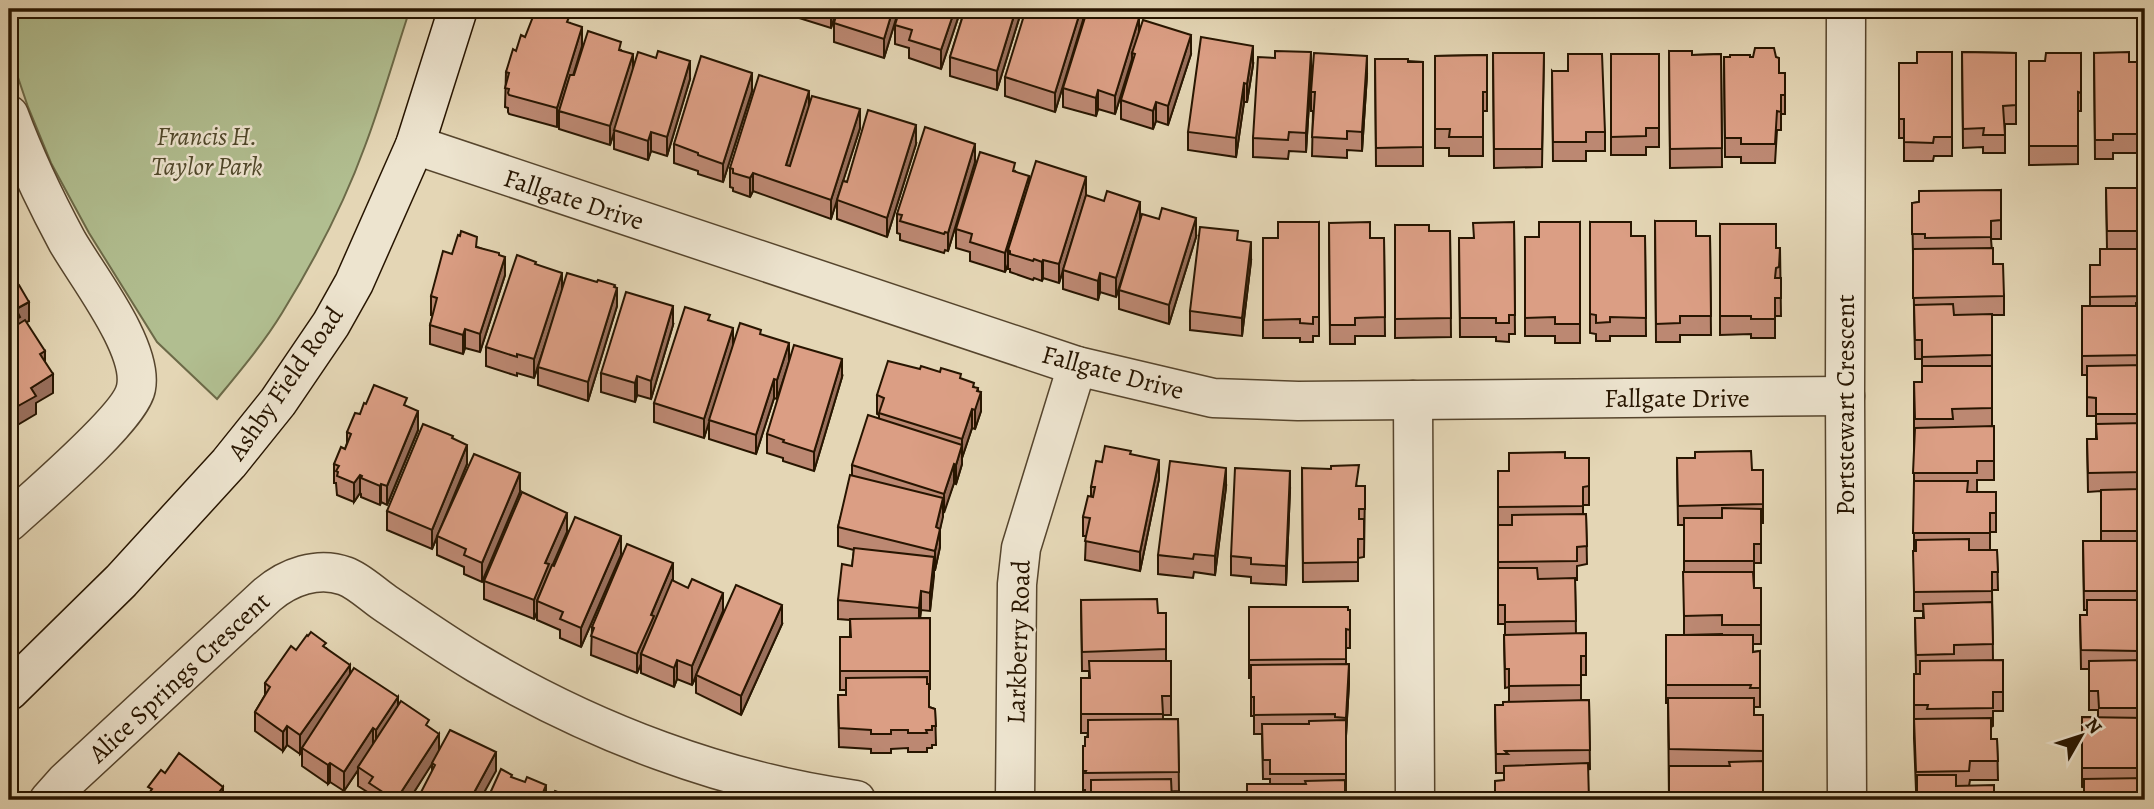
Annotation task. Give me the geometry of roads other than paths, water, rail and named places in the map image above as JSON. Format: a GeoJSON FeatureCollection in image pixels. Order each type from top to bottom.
{"type":"FeatureCollection","features":[{"type":"Feature","properties":{"kind":"street","name":"Ashby Field Road"},"geometry":{"type":"LineString","coordinates":[[9,691],[84,619],[229,464],[278,402],[331,324],[354,283],[415,145],[458,9]]}},
{"type":"Feature","properties":{"kind":"street","name":"Portstewart Crescent"},"geometry":{"type":"LineString","coordinates":[[1846,9],[1846,800]]}},
{"type":"Feature","properties":{"kind":"street"},"geometry":{"type":"LineString","coordinates":[[9,115],[19,144],[42,192],[67,240],[128,340],[137,367],[136,389],[127,407],[99,438],[9,522]]}},
{"type":"Feature","properties":{"kind":"street","name":"Fallgate Drive"},"geometry":{"type":"LineString","coordinates":[[415,145],[1077,366],[1213,398],[1252,401],[1845,396]]}},
{"type":"Feature","properties":{"kind":"street","name":"Larkberry Road"},"geometry":{"type":"LineString","coordinates":[[1015,800],[1017,584],[1021,548],[1077,366]]}},
{"type":"Feature","properties":{"kind":"street"},"geometry":{"type":"LineString","coordinates":[[1413,400],[1415,800]]}},
{"type":"Feature","properties":{"kind":"street","name":"Alice Springs Crescent"},"geometry":{"type":"LineString","coordinates":[[49,800],[65,782],[277,586],[299,576],[319,572],[346,576],[446,645],[500,677],[609,730],[700,764],[767,783],[856,800]]}},
{"type":"Feature","properties":{"kind":"park label","name":"Francis H. Taylor Park"},"geometry":{"type":"Point","coordinates":[207,151]}}]}
